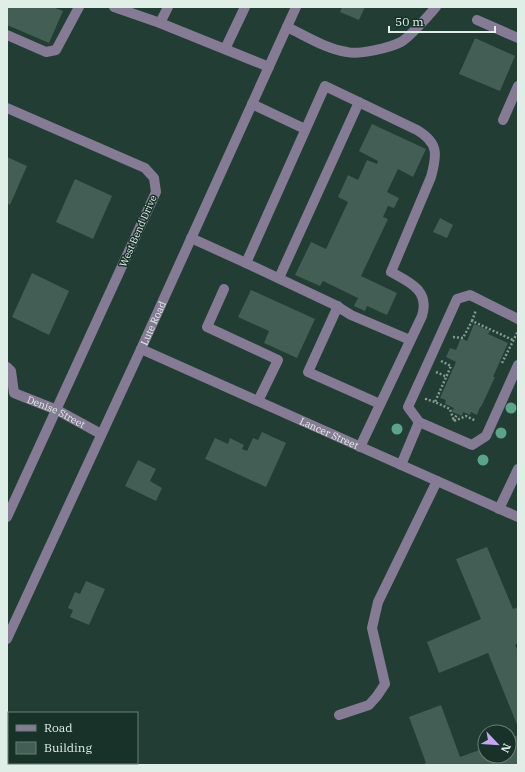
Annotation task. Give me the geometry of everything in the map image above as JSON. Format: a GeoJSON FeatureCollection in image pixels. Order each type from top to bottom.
{"type":"FeatureCollection","features":[{"type":"Feature","properties":{"kind":"street"},"geometry":{"type":"LineString","coordinates":[[7,35],[46,52],[56,50],[79,7]]}},
{"type":"Feature","properties":{"kind":"street"},"geometry":{"type":"LineString","coordinates":[[160,23],[168,7]]}},
{"type":"Feature","properties":{"kind":"street"},"geometry":{"type":"LineString","coordinates":[[225,49],[245,7]]}},
{"type":"Feature","properties":{"kind":"street","name":"Lute Road"},"geometry":{"type":"LineString","coordinates":[[7,639],[141,349],[296,7]]}},
{"type":"Feature","properties":{"kind":"street"},"geometry":{"type":"LineString","coordinates":[[287,27],[348,53],[374,51],[401,41],[424,21],[436,7]]}},
{"type":"Feature","properties":{"kind":"street"},"geometry":{"type":"LineString","coordinates":[[118,8],[160,23],[269,67]]}},
{"type":"Feature","properties":{"kind":"street"},"geometry":{"type":"LineString","coordinates":[[477,20],[518,38]]}},
{"type":"Feature","properties":{"kind":"street"},"geometry":{"type":"LineString","coordinates":[[246,263],[325,86],[427,136],[432,142],[435,150],[435,162],[431,177],[391,272],[414,284],[420,292],[424,309],[360,447]]}},
{"type":"Feature","properties":{"kind":"street"},"geometry":{"type":"LineString","coordinates":[[503,120],[518,86]]}},
{"type":"Feature","properties":{"kind":"street"},"geometry":{"type":"LineString","coordinates":[[279,278],[359,102]]}},
{"type":"Feature","properties":{"kind":"street"},"geometry":{"type":"LineString","coordinates":[[252,104],[305,129]]}},
{"type":"Feature","properties":{"kind":"street","name":"West Bend Drive"},"geometry":{"type":"LineString","coordinates":[[7,108],[145,168],[154,178],[156,192],[7,517]]}},
{"type":"Feature","properties":{"kind":"street"},"geometry":{"type":"LineString","coordinates":[[191,238],[338,306],[351,315],[410,340]]}},
{"type":"Feature","properties":{"kind":"street"},"geometry":{"type":"LineString","coordinates":[[224,289],[207,327],[278,360],[258,401]]}},
{"type":"Feature","properties":{"kind":"street"},"geometry":{"type":"LineString","coordinates":[[518,319],[470,295],[458,299],[408,407],[420,422],[472,445],[486,436],[518,365]]}},
{"type":"Feature","properties":{"kind":"street"},"geometry":{"type":"LineString","coordinates":[[338,306],[308,372],[380,404]]}},
{"type":"Feature","properties":{"kind":"street","name":"Lancer Street"},"geometry":{"type":"LineString","coordinates":[[141,349],[518,517]]}},
{"type":"Feature","properties":{"kind":"street","name":"Denise Street"},"geometry":{"type":"LineString","coordinates":[[7,367],[11,371],[10,395],[57,410],[101,434]]}},
{"type":"Feature","properties":{"kind":"street"},"geometry":{"type":"LineString","coordinates":[[401,465],[420,422]]}},
{"type":"Feature","properties":{"kind":"street"},"geometry":{"type":"LineString","coordinates":[[499,509],[518,469]]}},
{"type":"Feature","properties":{"kind":"street"},"geometry":{"type":"LineString","coordinates":[[339,715],[369,705],[385,684],[372,628],[378,602],[436,481]]}},
{"type":"Feature","properties":{"kind":"path"},"geometry":{"type":"LineString","coordinates":[[449,344],[452,337],[463,338],[476,310],[471,308]]}},
{"type":"Feature","properties":{"kind":"path"},"geometry":{"type":"LineString","coordinates":[[472,321],[513,340]]}},
{"type":"Feature","properties":{"kind":"path"},"geometry":{"type":"LineString","coordinates":[[502,363],[518,331]]}},
{"type":"Feature","properties":{"kind":"path"},"geometry":{"type":"LineString","coordinates":[[436,402],[451,366],[441,362],[444,356]]}},
{"type":"Feature","properties":{"kind":"path"},"geometry":{"type":"LineString","coordinates":[[424,403],[426,399],[450,409],[454,421]]}},
{"type":"Feature","properties":{"kind":"path"},"geometry":{"type":"LineString","coordinates":[[454,421],[457,414]]}},
{"type":"Feature","properties":{"kind":"path"},"geometry":{"type":"LineString","coordinates":[[454,421],[466,416],[476,421]]}},
{"type":"Feature","properties":{"kind":"building"},"geometry":{"type":"Polygon","coordinates":[[[7,7],[53,7],[63,11],[49,43],[7,25],[7,7]]]}},
{"type":"Feature","properties":{"kind":"building"},"geometry":{"type":"Polygon","coordinates":[[[342,7],[365,7],[359,20],[340,12],[342,7]]]}},
{"type":"Feature","properties":{"kind":"building"},"geometry":{"type":"Polygon","coordinates":[[[475,38],[515,56],[500,91],[459,74],[475,38]]]}},
{"type":"Feature","properties":{"kind":"building"},"geometry":{"type":"Polygon","coordinates":[[[372,124],[426,149],[413,177],[398,169],[387,192],[399,198],[394,208],[388,206],[383,217],[388,219],[361,276],[397,293],[387,315],[367,306],[365,311],[354,306],[358,298],[323,281],[320,286],[295,275],[311,242],[326,249],[348,202],[338,197],[348,175],[358,180],[367,160],[377,164],[378,161],[359,151],[372,124]]]}},
{"type":"Feature","properties":{"kind":"building"},"geometry":{"type":"Polygon","coordinates":[[[7,157],[27,166],[10,205],[7,203],[7,157]]]}},
{"type":"Feature","properties":{"kind":"building"},"geometry":{"type":"Polygon","coordinates":[[[75,179],[112,196],[93,239],[56,222],[75,179]]]}},
{"type":"Feature","properties":{"kind":"building"},"geometry":{"type":"Polygon","coordinates":[[[440,218],[453,225],[447,238],[433,232],[440,218]]]}},
{"type":"Feature","properties":{"kind":"building"},"geometry":{"type":"Polygon","coordinates":[[[32,273],[69,291],[49,335],[12,317],[32,273]]]}},
{"type":"Feature","properties":{"kind":"building"},"geometry":{"type":"Polygon","coordinates":[[[251,290],[315,319],[297,358],[264,343],[269,331],[238,317],[251,290]]]}},
{"type":"Feature","properties":{"kind":"building"},"geometry":{"type":"Polygon","coordinates":[[[474,324],[490,331],[488,334],[508,343],[493,377],[495,377],[477,415],[471,412],[470,415],[463,412],[462,416],[452,412],[454,408],[445,404],[446,400],[440,398],[456,362],[446,357],[450,348],[456,350],[461,338],[467,341],[474,324]]]}},
{"type":"Feature","properties":{"kind":"building"},"geometry":{"type":"Polygon","coordinates":[[[262,432],[286,443],[266,487],[205,459],[215,438],[228,444],[230,438],[244,445],[242,449],[247,451],[253,438],[258,440],[262,432]]]}},
{"type":"Feature","properties":{"kind":"building"},"geometry":{"type":"Polygon","coordinates":[[[138,460],[156,469],[150,481],[162,488],[156,501],[125,486],[138,460]]]}},
{"type":"Feature","properties":{"kind":"building"},"geometry":{"type":"Polygon","coordinates":[[[487,547],[513,609],[518,607],[518,643],[515,645],[518,651],[518,727],[488,653],[439,673],[427,642],[481,619],[456,559],[487,547]]]}},
{"type":"Feature","properties":{"kind":"building"},"geometry":{"type":"Polygon","coordinates":[[[86,581],[105,589],[89,625],[70,617],[73,610],[68,608],[75,592],[80,594],[86,581]]]}},
{"type":"Feature","properties":{"kind":"building"},"geometry":{"type":"Polygon","coordinates":[[[441,705],[460,757],[477,751],[477,764],[517,764],[518,735],[518,765],[421,765],[426,763],[409,717],[441,705]]]}},
{"type":"Feature","properties":{"kind":"building"},"geometry":{"type":"Polygon","coordinates":[[[7,755],[8,764],[14,764],[7,765],[7,755]]]}}]}
